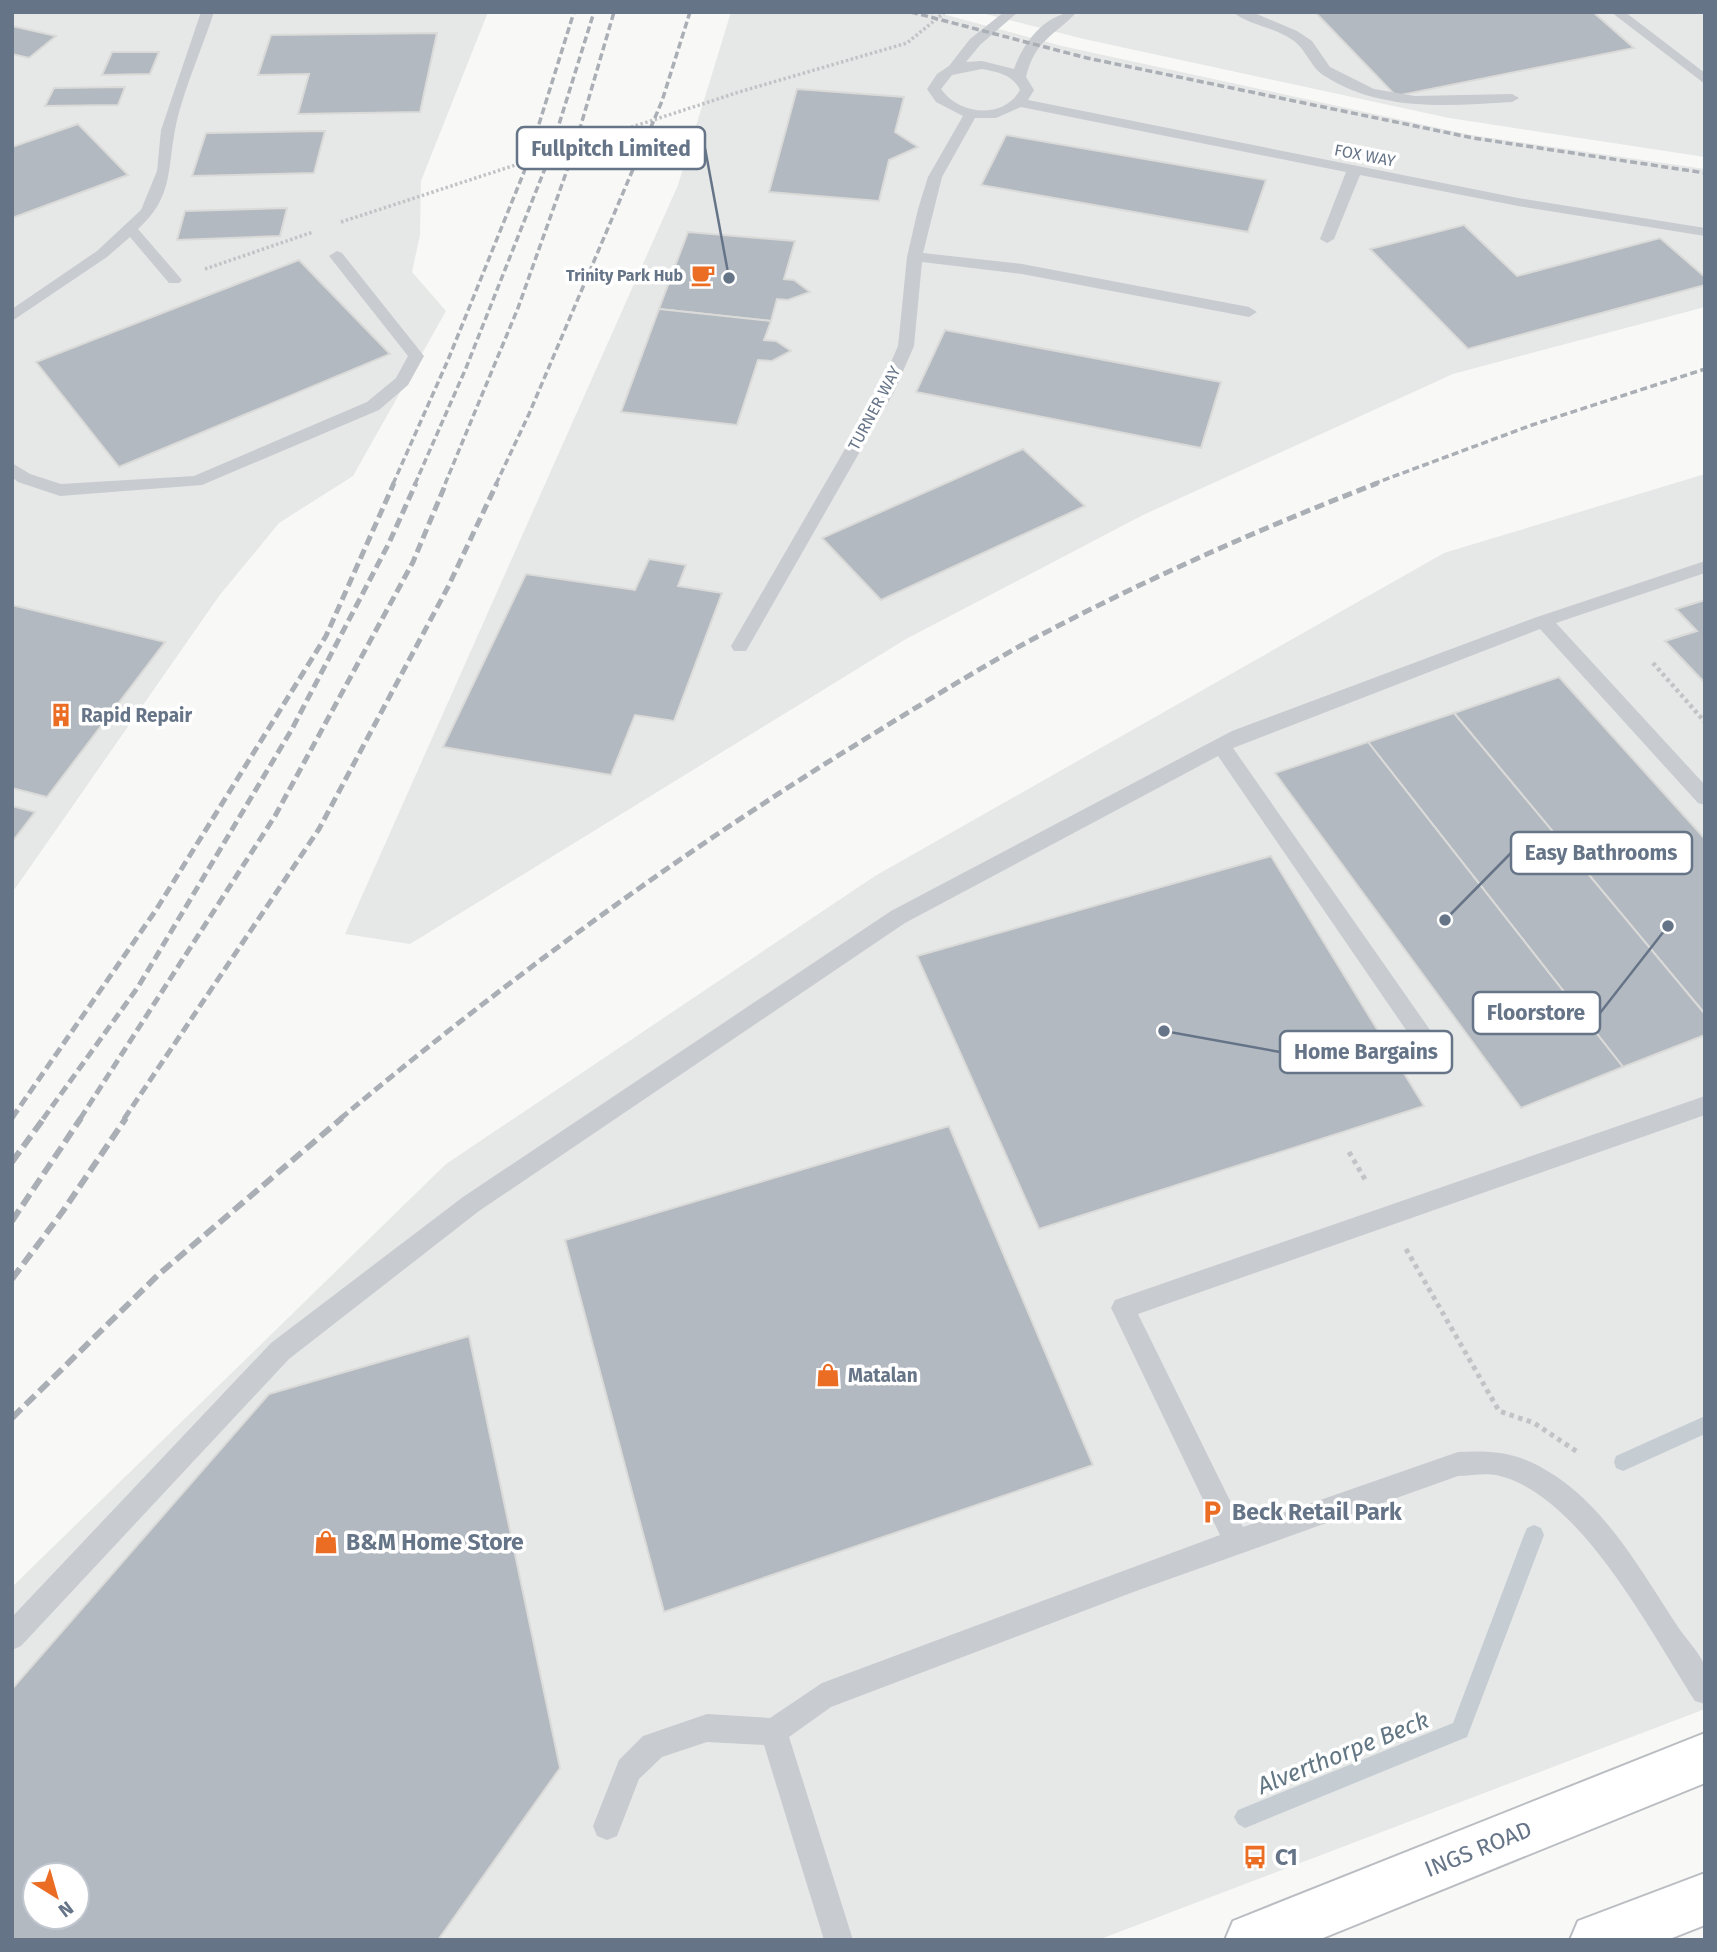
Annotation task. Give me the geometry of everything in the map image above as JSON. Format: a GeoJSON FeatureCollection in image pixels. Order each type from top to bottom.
{"type":"FeatureCollection","features":[{"type":"Feature","properties":{"kind":"highway","name":"INGS ROAD"},"geometry":{"type":"LineString","coordinates":[[1252,1940],[1705,1758]]}},
{"type":"Feature","properties":{"kind":"highway"},"geometry":{"type":"LineString","coordinates":[[1597,1940],[1705,1899]]}},
{"type":"Feature","properties":{"kind":"lane"},"geometry":{"type":"LineString","coordinates":[[12,316],[102,254],[148,212],[164,172],[168,130],[208,12]]}},
{"type":"Feature","properties":{"kind":"lane"},"geometry":{"type":"LineString","coordinates":[[954,69],[975,41],[1012,12]]}},
{"type":"Feature","properties":{"kind":"lane"},"geometry":{"type":"LineString","coordinates":[[1019,78],[1023,57],[1030,48],[1054,23],[1071,12]]}},
{"type":"Feature","properties":{"kind":"lane"},"geometry":{"type":"LineString","coordinates":[[1239,12],[1270,23],[1304,42],[1324,70],[1374,95],[1418,103],[1512,98]]}},
{"type":"Feature","properties":{"kind":"lane"},"geometry":{"type":"LineString","coordinates":[[1618,12],[1705,80]]}},
{"type":"Feature","properties":{"kind":"lane"},"geometry":{"type":"LineString","coordinates":[[982,65],[997,67],[1019,78],[1027,90],[1020,103],[999,113],[971,113],[945,105],[934,89],[943,75],[954,69],[982,65]]}},
{"type":"Feature","properties":{"kind":"lane","name":"FOX WAY"},"geometry":{"type":"LineString","coordinates":[[1020,103],[1518,202],[1705,232]]}},
{"type":"Feature","properties":{"kind":"lane","name":"TURNER WAY"},"geometry":{"type":"LineString","coordinates":[[740,646],[886,392],[906,346],[915,257],[925,209],[935,177],[971,113]]}},
{"type":"Feature","properties":{"kind":"lane"},"geometry":{"type":"LineString","coordinates":[[1327,239],[1354,171]]}},
{"type":"Feature","properties":{"kind":"lane"},"geometry":{"type":"LineString","coordinates":[[130,228],[174,280]]}},
{"type":"Feature","properties":{"kind":"lane"},"geometry":{"type":"LineString","coordinates":[[12,468],[24,478],[60,490],[197,481],[373,406],[402,381],[416,356],[337,256]]}},
{"type":"Feature","properties":{"kind":"lane"},"geometry":{"type":"LineString","coordinates":[[915,257],[1021,269],[1249,312]]}},
{"type":"Feature","properties":{"kind":"lane"},"geometry":{"type":"LineString","coordinates":[[12,1637],[279,1351],[471,1204],[898,917],[1221,745],[1544,621],[1705,567]]}},
{"type":"Feature","properties":{"kind":"lane"},"geometry":{"type":"LineString","coordinates":[[1544,621],[1705,798]]}},
{"type":"Feature","properties":{"kind":"lane"},"geometry":{"type":"LineString","coordinates":[[1221,745],[1436,1056]]}},
{"type":"Feature","properties":{"kind":"lane"},"geometry":{"type":"LineString","coordinates":[[1236,1541],[1123,1308],[1705,1105]]}},
{"type":"Feature","properties":{"kind":"lane"},"geometry":{"type":"LineString","coordinates":[[607,1826],[629,1770],[653,1746],[708,1728],[774,1732],[822,1697],[1236,1541],[1458,1464],[1494,1463],[1523,1472],[1582,1513],[1607,1543],[1705,1691]]}},
{"type":"Feature","properties":{"kind":"lane"},"geometry":{"type":"LineString","coordinates":[[774,1732],[839,1940]]}},
{"type":"Feature","properties":{"kind":"path"},"geometry":{"type":"LineString","coordinates":[[342,222],[726,96],[907,43],[945,12]]}},
{"type":"Feature","properties":{"kind":"path"},"geometry":{"type":"LineString","coordinates":[[174,280],[316,231]]}},
{"type":"Feature","properties":{"kind":"path"},"geometry":{"type":"LineString","coordinates":[[1653,663],[1705,722]]}},
{"type":"Feature","properties":{"kind":"path"},"geometry":{"type":"LineString","coordinates":[[1349,1152],[1499,1412],[1534,1423],[1584,1458]]}},
{"type":"Feature","properties":{"kind":"shaded area"},"geometry":{"type":"Polygon","coordinates":[[[12,12],[488,12],[421,181],[420,235],[412,272],[446,311],[353,476],[279,523],[219,596],[12,893],[12,12]]]}},
{"type":"Feature","properties":{"kind":"shaded area"},"geometry":{"type":"Polygon","coordinates":[[[731,12],[935,12],[1062,46],[1471,135],[1705,169],[1705,307],[1453,374],[1143,515],[906,639],[410,944],[345,934],[678,185],[731,12]]]}},
{"type":"Feature","properties":{"kind":"shaded area"},"geometry":{"type":"Polygon","coordinates":[[[978,12],[1705,12],[1705,157],[1449,118],[1084,39],[978,12]]]}},
{"type":"Feature","properties":{"kind":"shaded area","name":"Beck Retail Park"},"geometry":{"type":"Polygon","coordinates":[[[1705,474],[1705,1709],[1098,1940],[12,1940],[12,1587],[446,1164],[875,876],[1444,553],[1705,474]]]}},
{"type":"Feature","properties":{"kind":"building"},"geometry":{"type":"Polygon","coordinates":[[[1315,12],[1593,12],[1634,48],[1396,96],[1315,12]]]}},
{"type":"Feature","properties":{"kind":"building"},"geometry":{"type":"Polygon","coordinates":[[[12,26],[56,36],[29,58],[12,54],[12,26]]]}},
{"type":"Feature","properties":{"kind":"building"},"geometry":{"type":"Polygon","coordinates":[[[437,33],[420,112],[298,114],[309,74],[258,75],[271,35],[437,33]]]}},
{"type":"Feature","properties":{"kind":"building"},"geometry":{"type":"Polygon","coordinates":[[[112,52],[159,52],[150,74],[102,75],[112,52]]]}},
{"type":"Feature","properties":{"kind":"building"},"geometry":{"type":"Polygon","coordinates":[[[125,87],[118,105],[45,106],[54,88],[125,87]]]}},
{"type":"Feature","properties":{"kind":"building"},"geometry":{"type":"Polygon","coordinates":[[[797,89],[904,97],[895,132],[918,147],[889,160],[879,201],[769,192],[797,89]]]}},
{"type":"Feature","properties":{"kind":"building"},"geometry":{"type":"Polygon","coordinates":[[[78,124],[128,175],[12,218],[12,147],[78,124]]]}},
{"type":"Feature","properties":{"kind":"building"},"geometry":{"type":"Polygon","coordinates":[[[325,131],[314,173],[192,176],[206,133],[325,131]]]}},
{"type":"Feature","properties":{"kind":"building"},"geometry":{"type":"Polygon","coordinates":[[[1006,135],[1266,180],[1248,232],[981,185],[1006,135]]]}},
{"type":"Feature","properties":{"kind":"building"},"geometry":{"type":"Polygon","coordinates":[[[287,208],[280,236],[177,240],[185,211],[287,208]]]}},
{"type":"Feature","properties":{"kind":"building"},"geometry":{"type":"Polygon","coordinates":[[[1464,225],[1517,276],[1660,238],[1705,277],[1705,285],[1468,349],[1370,249],[1464,225]]]}},
{"type":"Feature","properties":{"kind":"building"},"geometry":{"type":"Polygon","coordinates":[[[688,232],[795,241],[784,279],[794,280],[810,292],[788,300],[777,299],[771,321],[659,309],[688,232]]]}},
{"type":"Feature","properties":{"kind":"building"},"geometry":{"type":"Polygon","coordinates":[[[299,260],[390,354],[119,467],[36,362],[299,260]]]}},
{"type":"Feature","properties":{"kind":"building"},"geometry":{"type":"Polygon","coordinates":[[[659,309],[771,321],[764,340],[776,341],[791,351],[772,361],[758,360],[737,425],[621,412],[659,309]]]}},
{"type":"Feature","properties":{"kind":"building"},"geometry":{"type":"Polygon","coordinates":[[[945,330],[1221,382],[1201,448],[916,392],[945,330]]]}},
{"type":"Feature","properties":{"kind":"building"},"geometry":{"type":"Polygon","coordinates":[[[1023,449],[1085,506],[881,600],[822,538],[1023,449]]]}},
{"type":"Feature","properties":{"kind":"building"},"geometry":{"type":"Polygon","coordinates":[[[649,559],[686,565],[678,586],[722,593],[674,721],[635,715],[611,775],[443,747],[526,574],[635,590],[649,559]]]}},
{"type":"Feature","properties":{"kind":"building"},"geometry":{"type":"Polygon","coordinates":[[[1705,600],[1705,683],[1665,641],[1697,631],[1676,609],[1705,600]]]}},
{"type":"Feature","properties":{"kind":"building"},"geometry":{"type":"Polygon","coordinates":[[[1705,600],[1705,683],[1665,641],[1697,631],[1676,609],[1705,600]]]}},
{"type":"Feature","properties":{"kind":"building","name":"Rapid Repair"},"geometry":{"type":"Polygon","coordinates":[[[12,605],[165,642],[47,797],[12,788],[12,605]]]}},
{"type":"Feature","properties":{"kind":"building"},"geometry":{"type":"Polygon","coordinates":[[[1559,677],[1705,839],[1705,1014],[1454,713],[1559,677]]]}},
{"type":"Feature","properties":{"kind":"building"},"geometry":{"type":"Polygon","coordinates":[[[1454,713],[1705,1014],[1705,1035],[1623,1067],[1368,742],[1454,713]]]}},
{"type":"Feature","properties":{"kind":"building"},"geometry":{"type":"Polygon","coordinates":[[[1368,742],[1623,1067],[1521,1108],[1275,773],[1368,742]]]}},
{"type":"Feature","properties":{"kind":"building"},"geometry":{"type":"Polygon","coordinates":[[[12,806],[35,812],[12,842],[12,806]]]}},
{"type":"Feature","properties":{"kind":"building"},"geometry":{"type":"Polygon","coordinates":[[[1271,856],[1424,1106],[1039,1229],[917,956],[1271,856]]]}},
{"type":"Feature","properties":{"kind":"building","name":"Matalan"},"geometry":{"type":"Polygon","coordinates":[[[949,1126],[1093,1465],[664,1612],[565,1240],[949,1126]]]}},
{"type":"Feature","properties":{"kind":"building","name":"B&M Home Store"},"geometry":{"type":"Polygon","coordinates":[[[469,1336],[560,1768],[438,1940],[12,1940],[12,1689],[269,1394],[469,1336]]]}},
{"type":"Feature","properties":{"kind":"waterway","name":"Alverthorpe Beck"},"geometry":{"type":"LineString","coordinates":[[1623,1462],[1705,1425]]}},
{"type":"Feature","properties":{"kind":"waterway","name":"Alverthorpe Beck"},"geometry":{"type":"LineString","coordinates":[[1245,1817],[1460,1730],[1534,1535]]}},
{"type":"Feature","properties":{"kind":"railway"},"geometry":{"type":"LineString","coordinates":[[393,484],[448,360],[524,172],[574,12]]}},
{"type":"Feature","properties":{"kind":"railway"},"geometry":{"type":"LineString","coordinates":[[415,484],[466,368],[546,166],[594,12]]}},
{"type":"Feature","properties":{"kind":"railway"},"geometry":{"type":"LineString","coordinates":[[445,484],[518,308],[571,159],[614,12]]}},
{"type":"Feature","properties":{"kind":"railway"},"geometry":{"type":"LineString","coordinates":[[496,484],[529,414],[662,101],[690,12]]}},
{"type":"Feature","properties":{"kind":"railway"},"geometry":{"type":"LineString","coordinates":[[911,12],[1087,58],[1473,138],[1705,173]]}},
{"type":"Feature","properties":{"kind":"railway"},"geometry":{"type":"LineString","coordinates":[[1373,484],[1532,425],[1705,369]]}},
{"type":"Feature","properties":{"kind":"railway"},"geometry":{"type":"LineString","coordinates":[[12,1118],[156,910],[326,636],[394,483]]}},
{"type":"Feature","properties":{"kind":"railway"},"geometry":{"type":"LineString","coordinates":[[43,1119],[138,987],[292,729],[389,543],[416,483]]}},
{"type":"Feature","properties":{"kind":"railway"},"geometry":{"type":"LineString","coordinates":[[80,1119],[275,816],[413,562],[446,483]]}},
{"type":"Feature","properties":{"kind":"railway"},"geometry":{"type":"LineString","coordinates":[[124,1119],[319,829],[448,587],[497,483]]}},
{"type":"Feature","properties":{"kind":"railway"},"geometry":{"type":"LineString","coordinates":[[340,1119],[470,1014],[604,913],[742,818],[917,707],[1020,646],[1107,601],[1241,539],[1378,483]]}},
{"type":"Feature","properties":{"kind":"railway"},"geometry":{"type":"LineString","coordinates":[[12,1162],[44,1118]]}},
{"type":"Feature","properties":{"kind":"railway"},"geometry":{"type":"LineString","coordinates":[[12,1221],[81,1118]]}},
{"type":"Feature","properties":{"kind":"railway"},"geometry":{"type":"LineString","coordinates":[[12,1279],[63,1211],[126,1118]]}},
{"type":"Feature","properties":{"kind":"railway"},"geometry":{"type":"LineString","coordinates":[[12,1418],[158,1275],[342,1118]]}},
{"type":"Feature","properties":{"kind":"place","name":"Trinity Park Hub"},"geometry":{"type":"Point","coordinates":[703,275]}},
{"type":"Feature","properties":{"kind":"place","name":"Fullpitch Limited"},"geometry":{"type":"Point","coordinates":[729,278]}},
{"type":"Feature","properties":{"kind":"place","name":"Rapid Repair"},"geometry":{"type":"Point","coordinates":[61,715]}},
{"type":"Feature","properties":{"kind":"place","name":"Easy Bathrooms"},"geometry":{"type":"Point","coordinates":[1445,920]}},
{"type":"Feature","properties":{"kind":"place","name":"Floorstore"},"geometry":{"type":"Point","coordinates":[1668,926]}},
{"type":"Feature","properties":{"kind":"place","name":"Home Bargains"},"geometry":{"type":"Point","coordinates":[1164,1031]}},
{"type":"Feature","properties":{"kind":"place","name":"Matalan"},"geometry":{"type":"Point","coordinates":[828,1375]}},
{"type":"Feature","properties":{"kind":"place","name":"Beck Retail Park"},"geometry":{"type":"Point","coordinates":[1212,1512]}},
{"type":"Feature","properties":{"kind":"place","name":"B&M Home Store"},"geometry":{"type":"Point","coordinates":[326,1542]}},
{"type":"Feature","properties":{"kind":"place","name":"C1"},"geometry":{"type":"Point","coordinates":[1255,1857]}}]}
